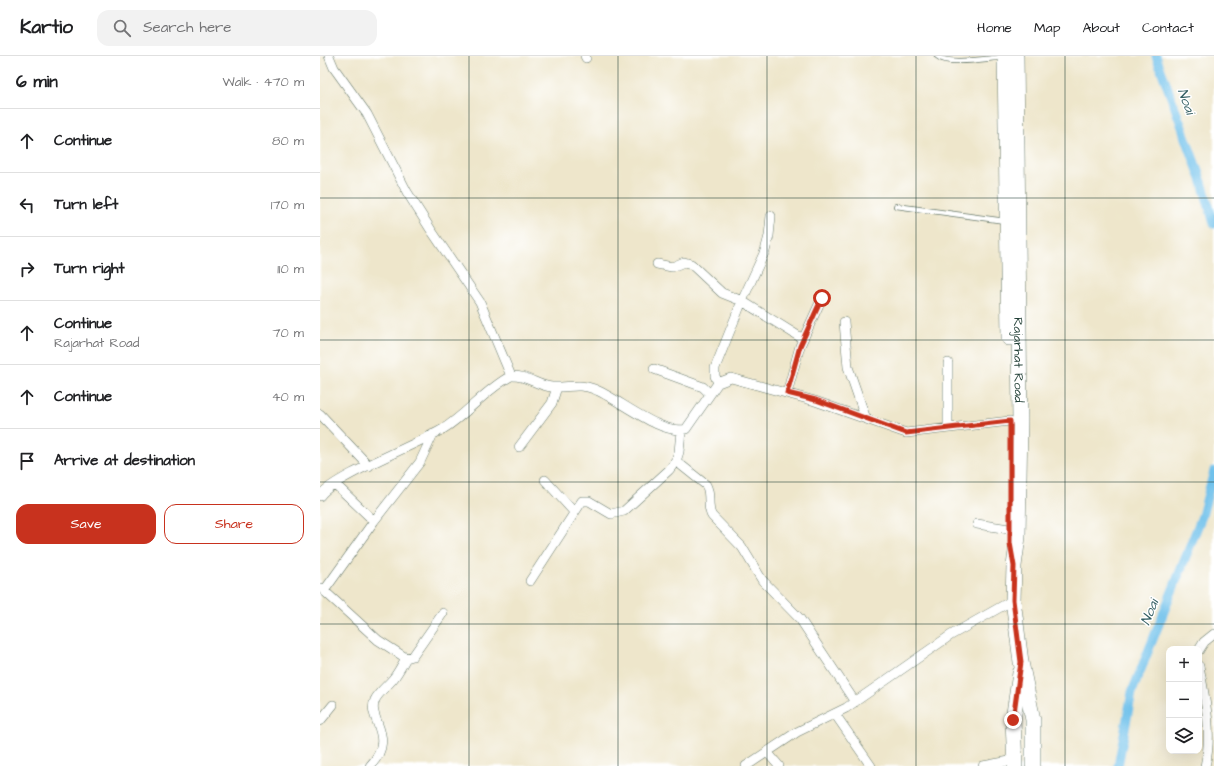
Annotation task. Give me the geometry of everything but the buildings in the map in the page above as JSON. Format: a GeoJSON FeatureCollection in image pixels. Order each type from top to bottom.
{"type":"FeatureCollection","features":[{"type":"Feature","properties":{"kind":"main road"},"geometry":{"type":"LineString","coordinates":[[1009,56],[1007,222],[1010,543],[1014,566]]}},
{"type":"Feature","properties":{"kind":"main road","name":"Rajarhat Road"},"geometry":{"type":"LineString","coordinates":[[1009,56],[1020,420],[1018,537],[1014,566],[1013,600],[1021,662]]}},
{"type":"Feature","properties":{"kind":"main road"},"geometry":{"type":"LineString","coordinates":[[1015,763],[1013,720],[1021,662]]}},
{"type":"Feature","properties":{"kind":"main road"},"geometry":{"type":"LineString","coordinates":[[1021,662],[1033,720],[1033,766]]}},
{"type":"Feature","properties":{"kind":"street"},"geometry":{"type":"LineString","coordinates":[[329,56],[334,68],[367,114],[407,192],[480,302],[511,376]]}},
{"type":"Feature","properties":{"kind":"street"},"geometry":{"type":"LineString","coordinates":[[718,383],[715,376],[715,368],[742,301],[768,243],[771,216]]}},
{"type":"Feature","properties":{"kind":"street"},"geometry":{"type":"LineString","coordinates":[[657,264],[672,267],[687,262],[722,293],[742,301],[803,339]]}},
{"type":"Feature","properties":{"kind":"street"},"geometry":{"type":"LineString","coordinates":[[787,393],[803,339],[822,298]]}},
{"type":"Feature","properties":{"kind":"street"},"geometry":{"type":"LineString","coordinates":[[844,322],[848,367],[866,419]]}},
{"type":"Feature","properties":{"kind":"street"},"geometry":{"type":"LineString","coordinates":[[948,363],[948,428]]}},
{"type":"Feature","properties":{"kind":"street"},"geometry":{"type":"LineString","coordinates":[[654,369],[703,387],[710,393]]}},
{"type":"Feature","properties":{"kind":"street"},"geometry":{"type":"LineString","coordinates":[[321,493],[335,484],[449,425],[511,376],[526,377],[544,386],[557,387],[576,385],[593,389],[648,420],[681,431],[690,426],[710,393],[718,383],[731,378],[736,378],[816,400],[906,433],[1010,421]]}},
{"type":"Feature","properties":{"kind":"street"},"geometry":{"type":"LineString","coordinates":[[519,447],[552,403],[557,387]]}},
{"type":"Feature","properties":{"kind":"street"},"geometry":{"type":"LineString","coordinates":[[320,414],[370,466]]}},
{"type":"Feature","properties":{"kind":"street"},"geometry":{"type":"LineString","coordinates":[[530,581],[582,502],[587,500],[611,514],[624,511],[669,470],[676,461],[681,431]]}},
{"type":"Feature","properties":{"kind":"street"},"geometry":{"type":"LineString","coordinates":[[406,658],[378,640],[322,589],[420,462],[433,434]]}},
{"type":"Feature","properties":{"kind":"street"},"geometry":{"type":"LineString","coordinates":[[676,461],[706,485],[709,490],[709,511],[712,516],[742,547],[762,580],[800,619],[855,702]]}},
{"type":"Feature","properties":{"kind":"street"},"geometry":{"type":"LineString","coordinates":[[545,480],[574,512]]}},
{"type":"Feature","properties":{"kind":"street"},"geometry":{"type":"LineString","coordinates":[[335,484],[374,521]]}},
{"type":"Feature","properties":{"kind":"street"},"geometry":{"type":"LineString","coordinates":[[977,524],[1010,529]]}},
{"type":"Feature","properties":{"kind":"street"},"geometry":{"type":"LineString","coordinates":[[746,766],[797,732],[836,714],[951,635],[1013,600]]}},
{"type":"Feature","properties":{"kind":"street"},"geometry":{"type":"LineString","coordinates":[[370,766],[377,758],[382,745],[381,731],[374,708],[375,699],[394,677],[406,658],[413,656],[443,613]]}},
{"type":"Feature","properties":{"kind":"street"},"geometry":{"type":"LineString","coordinates":[[1202,646],[1214,634]]}},
{"type":"Feature","properties":{"kind":"street"},"geometry":{"type":"LineString","coordinates":[[1202,682],[1208,720],[1208,749],[1205,766]]}},
{"type":"Feature","properties":{"kind":"street"},"geometry":{"type":"LineString","coordinates":[[320,721],[333,705]]}},
{"type":"Feature","properties":{"kind":"street"},"geometry":{"type":"LineString","coordinates":[[836,714],[871,766]]}},
{"type":"Feature","properties":{"kind":"street"},"geometry":{"type":"LineString","coordinates":[[767,752],[779,766]]}},
{"type":"Feature","properties":{"kind":"street"},"geometry":{"type":"LineString","coordinates":[[983,766],[1015,763]]}},
{"type":"Feature","properties":{"kind":"lane"},"geometry":{"type":"LineString","coordinates":[[940,57],[951,61],[1009,56]]}},
{"type":"Feature","properties":{"kind":"lane"},"geometry":{"type":"LineString","coordinates":[[896,206],[1007,222]]}},
{"type":"Feature","properties":{"kind":"waterway","name":"Noai"},"geometry":{"type":"LineString","coordinates":[[1156,56],[1202,182],[1214,224]]}},
{"type":"Feature","properties":{"kind":"waterway","name":"Noai"},"geometry":{"type":"LineString","coordinates":[[1118,766],[1132,692],[1202,516],[1214,471]]}},
{"type":"Feature","properties":{"kind":"route"},"geometry":{"type":"LineString","coordinates":[[822,298],[800,346],[787,393],[816,400],[906,433],[1010,421],[1010,543],[1014,566],[1013,600],[1021,662],[1013,720]]}}]}
